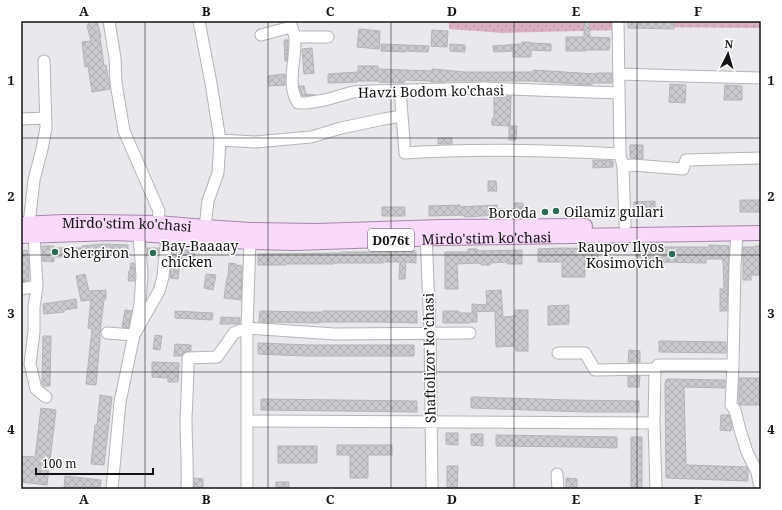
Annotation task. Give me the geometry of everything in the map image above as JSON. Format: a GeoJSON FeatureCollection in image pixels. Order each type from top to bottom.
{"type":"FeatureCollection","features":[{"type":"Feature","properties":{"kind":"main road","name":"Mirdo'stim ko'chasi"},"geometry":{"type":"LineString","coordinates":[[26,230],[63,222],[97,222],[161,232],[250,242],[295,242],[426,233],[761,223]]}},
{"type":"Feature","properties":{"kind":"main road","name":"Mirdo'stim ko'chasi"},"geometry":{"type":"LineString","coordinates":[[26,230],[139,234],[205,227],[250,230],[426,233],[761,233]]}},
{"type":"Feature","properties":{"kind":"street"},"geometry":{"type":"LineString","coordinates":[[109,21],[115,58],[116,83],[124,131],[159,211],[161,232],[163,276],[159,291],[134,335]]}},
{"type":"Feature","properties":{"kind":"street"},"geometry":{"type":"LineString","coordinates":[[199,21],[211,82],[220,140],[218,173],[208,201],[205,227]]}},
{"type":"Feature","properties":{"kind":"street"},"geometry":{"type":"LineString","coordinates":[[618,21],[620,154],[623,167],[624,226]]}},
{"type":"Feature","properties":{"kind":"street"},"geometry":{"type":"LineString","coordinates":[[261,35],[292,28],[328,37]]}},
{"type":"Feature","properties":{"kind":"street","name":"Havzi Bodom ko'chasi"},"geometry":{"type":"LineString","coordinates":[[292,28],[293,86],[294,97],[298,103],[325,100],[353,92],[400,90],[483,88],[619,93]]}},
{"type":"Feature","properties":{"kind":"street"},"geometry":{"type":"LineString","coordinates":[[44,61],[46,128],[34,180],[26,230],[37,286],[30,364],[36,389],[46,397]]}},
{"type":"Feature","properties":{"kind":"street"},"geometry":{"type":"LineString","coordinates":[[619,74],[761,78]]}},
{"type":"Feature","properties":{"kind":"street"},"geometry":{"type":"LineString","coordinates":[[400,90],[405,153],[444,150],[558,150],[620,154]]}},
{"type":"Feature","properties":{"kind":"street"},"geometry":{"type":"LineString","coordinates":[[220,140],[254,142],[311,137],[341,128],[402,116]]}},
{"type":"Feature","properties":{"kind":"street"},"geometry":{"type":"LineString","coordinates":[[21,119],[46,118]]}},
{"type":"Feature","properties":{"kind":"street"},"geometry":{"type":"LineString","coordinates":[[623,167],[633,166],[683,169],[686,160],[761,158]]}},
{"type":"Feature","properties":{"kind":"street","name":"Shaftolizor ko'chasi"},"geometry":{"type":"LineString","coordinates":[[426,233],[430,333],[432,489]]}},
{"type":"Feature","properties":{"kind":"street"},"geometry":{"type":"LineString","coordinates":[[736,233],[731,405],[735,410],[747,452],[758,472],[759,483]]}},
{"type":"Feature","properties":{"kind":"street"},"geometry":{"type":"LineString","coordinates":[[112,489],[120,402],[140,304],[142,275],[139,234]]}},
{"type":"Feature","properties":{"kind":"street"},"geometry":{"type":"LineString","coordinates":[[247,489],[246,328],[250,242]]}},
{"type":"Feature","properties":{"kind":"street"},"geometry":{"type":"LineString","coordinates":[[21,289],[37,286]]}},
{"type":"Feature","properties":{"kind":"street"},"geometry":{"type":"LineString","coordinates":[[187,489],[186,418],[188,358],[217,357],[234,333],[246,328],[335,334],[470,333]]}},
{"type":"Feature","properties":{"kind":"street"},"geometry":{"type":"LineString","coordinates":[[107,333],[134,335]]}},
{"type":"Feature","properties":{"kind":"street"},"geometry":{"type":"LineString","coordinates":[[558,352],[585,353],[595,370],[655,369]]}},
{"type":"Feature","properties":{"kind":"street"},"geometry":{"type":"LineString","coordinates":[[656,489],[654,423],[655,369],[658,365],[733,365]]}},
{"type":"Feature","properties":{"kind":"street"},"geometry":{"type":"LineString","coordinates":[[254,420],[654,423]]}},
{"type":"Feature","properties":{"kind":"street"},"geometry":{"type":"LineString","coordinates":[[557,474],[558,489]]}},
{"type":"Feature","properties":{"kind":"shaded area"},"geometry":{"type":"Polygon","coordinates":[[[449,21],[619,21],[619,30],[503,33],[449,29],[449,21]]]}},
{"type":"Feature","properties":{"kind":"shaded area"},"geometry":{"type":"Polygon","coordinates":[[[629,21],[761,21],[761,28],[629,27],[629,21]]]}},
{"type":"Feature","properties":{"kind":"building"},"geometry":{"type":"Polygon","coordinates":[[[89,21],[97,21],[101,37],[104,66],[106,65],[110,89],[92,92],[88,66],[85,67],[82,42],[91,41],[87,25],[89,25],[89,21]]]}},
{"type":"Feature","properties":{"kind":"building"},"geometry":{"type":"Polygon","coordinates":[[[584,21],[589,21],[590,37],[610,38],[609,50],[566,51],[566,37],[584,37],[584,21]]]}},
{"type":"Feature","properties":{"kind":"building"},"geometry":{"type":"Polygon","coordinates":[[[628,21],[674,21],[674,29],[628,28],[628,21]]]}},
{"type":"Feature","properties":{"kind":"building"},"geometry":{"type":"Polygon","coordinates":[[[359,29],[380,31],[379,49],[357,47],[359,29]]]}},
{"type":"Feature","properties":{"kind":"building"},"geometry":{"type":"Polygon","coordinates":[[[432,30],[448,31],[447,47],[431,46],[432,30]]]}},
{"type":"Feature","properties":{"kind":"building"},"geometry":{"type":"Polygon","coordinates":[[[284,40],[288,40],[287,61],[285,61],[284,40]]]}},
{"type":"Feature","properties":{"kind":"building"},"geometry":{"type":"Polygon","coordinates":[[[522,42],[551,44],[551,51],[531,50],[531,57],[513,57],[513,51],[494,52],[493,46],[522,44],[522,42]]]}},
{"type":"Feature","properties":{"kind":"building"},"geometry":{"type":"Polygon","coordinates":[[[381,44],[429,46],[428,52],[381,51],[381,44]]]}},
{"type":"Feature","properties":{"kind":"building"},"geometry":{"type":"Polygon","coordinates":[[[450,44],[465,45],[465,52],[450,51],[450,44]]]}},
{"type":"Feature","properties":{"kind":"building"},"geometry":{"type":"Polygon","coordinates":[[[312,48],[314,73],[304,74],[302,49],[312,48]]]}},
{"type":"Feature","properties":{"kind":"building"},"geometry":{"type":"Polygon","coordinates":[[[358,66],[378,66],[378,69],[432,71],[432,69],[464,72],[533,72],[533,70],[596,74],[612,73],[612,83],[592,83],[592,85],[531,81],[431,82],[404,80],[404,83],[356,81],[357,82],[328,83],[328,74],[358,72],[358,66]]]}},
{"type":"Feature","properties":{"kind":"building"},"geometry":{"type":"Polygon","coordinates":[[[285,74],[285,85],[269,86],[268,76],[285,74]]]}},
{"type":"Feature","properties":{"kind":"building"},"geometry":{"type":"Polygon","coordinates":[[[670,84],[686,85],[685,103],[669,102],[670,84]]]}},
{"type":"Feature","properties":{"kind":"building"},"geometry":{"type":"Polygon","coordinates":[[[725,85],[742,86],[742,100],[724,100],[725,85]]]}},
{"type":"Feature","properties":{"kind":"building"},"geometry":{"type":"Polygon","coordinates":[[[299,86],[304,86],[306,94],[315,95],[302,96],[299,86]]]}},
{"type":"Feature","properties":{"kind":"building"},"geometry":{"type":"Polygon","coordinates":[[[494,96],[511,96],[510,126],[492,125],[492,118],[494,118],[494,96]]]}},
{"type":"Feature","properties":{"kind":"building"},"geometry":{"type":"Polygon","coordinates":[[[509,126],[517,126],[516,140],[509,140],[509,126]]]}},
{"type":"Feature","properties":{"kind":"building"},"geometry":{"type":"Polygon","coordinates":[[[438,138],[452,138],[452,144],[438,144],[438,138]]]}},
{"type":"Feature","properties":{"kind":"building"},"geometry":{"type":"Polygon","coordinates":[[[630,145],[643,145],[643,159],[630,158],[630,145]]]}},
{"type":"Feature","properties":{"kind":"building"},"geometry":{"type":"Polygon","coordinates":[[[593,160],[613,161],[613,167],[593,168],[593,160]]]}},
{"type":"Feature","properties":{"kind":"building"},"geometry":{"type":"Polygon","coordinates":[[[488,181],[496,181],[497,191],[488,191],[488,181]]]}},
{"type":"Feature","properties":{"kind":"building"},"geometry":{"type":"Polygon","coordinates":[[[740,200],[761,200],[761,212],[740,212],[740,200]]]}},
{"type":"Feature","properties":{"kind":"building"},"geometry":{"type":"Polygon","coordinates":[[[655,201],[655,214],[634,214],[634,202],[655,201]]]}},
{"type":"Feature","properties":{"kind":"building"},"geometry":{"type":"Polygon","coordinates":[[[515,203],[523,203],[523,215],[500,215],[499,209],[515,209],[515,203]]]}},
{"type":"Feature","properties":{"kind":"building"},"geometry":{"type":"Polygon","coordinates":[[[460,205],[460,207],[497,205],[498,215],[464,217],[464,215],[429,216],[429,206],[460,205]]]}},
{"type":"Feature","properties":{"kind":"building"},"geometry":{"type":"Polygon","coordinates":[[[382,207],[405,207],[405,216],[382,216],[382,207]]]}},
{"type":"Feature","properties":{"kind":"building"},"geometry":{"type":"Polygon","coordinates":[[[103,244],[128,245],[128,254],[101,253],[102,257],[54,257],[54,262],[43,261],[42,246],[54,246],[54,248],[82,248],[82,246],[103,244]]]}},
{"type":"Feature","properties":{"kind":"building"},"geometry":{"type":"Polygon","coordinates":[[[709,245],[729,246],[727,311],[720,311],[720,289],[724,289],[723,259],[706,259],[706,263],[659,262],[659,264],[636,264],[636,247],[709,247],[709,245]]]}},
{"type":"Feature","properties":{"kind":"building"},"geometry":{"type":"Polygon","coordinates":[[[173,246],[195,248],[194,257],[182,255],[178,279],[170,278],[173,246]]]}},
{"type":"Feature","properties":{"kind":"building"},"geometry":{"type":"Polygon","coordinates":[[[761,246],[761,275],[751,275],[751,280],[743,280],[743,247],[761,246]]]}},
{"type":"Feature","properties":{"kind":"building"},"geometry":{"type":"Polygon","coordinates":[[[147,248],[159,248],[158,256],[148,255],[147,248]]]}},
{"type":"Feature","properties":{"kind":"building"},"geometry":{"type":"Polygon","coordinates":[[[468,249],[477,249],[478,251],[522,250],[522,264],[507,264],[507,262],[490,263],[490,265],[481,265],[481,263],[457,264],[458,289],[445,289],[445,252],[468,252],[468,249]]]}},
{"type":"Feature","properties":{"kind":"building"},"geometry":{"type":"Polygon","coordinates":[[[538,249],[598,249],[598,257],[585,258],[585,277],[562,277],[562,262],[538,262],[538,249]]]}},
{"type":"Feature","properties":{"kind":"building"},"geometry":{"type":"Polygon","coordinates":[[[27,250],[29,280],[21,282],[21,251],[27,250]]]}},
{"type":"Feature","properties":{"kind":"building"},"geometry":{"type":"Polygon","coordinates":[[[387,250],[416,251],[416,263],[406,262],[405,279],[399,279],[400,262],[258,265],[258,254],[387,252],[387,250]]]}},
{"type":"Feature","properties":{"kind":"building"},"geometry":{"type":"Polygon","coordinates":[[[131,263],[134,263],[135,281],[128,281],[131,263]]]}},
{"type":"Feature","properties":{"kind":"building"},"geometry":{"type":"Polygon","coordinates":[[[229,263],[242,266],[241,300],[224,298],[229,263]]]}},
{"type":"Feature","properties":{"kind":"building"},"geometry":{"type":"Polygon","coordinates":[[[85,274],[89,291],[106,290],[106,299],[104,300],[100,332],[96,385],[86,384],[92,329],[88,328],[91,300],[81,301],[76,276],[85,274]]]}},
{"type":"Feature","properties":{"kind":"building"},"geometry":{"type":"Polygon","coordinates":[[[206,274],[216,275],[213,290],[204,288],[206,274]]]}},
{"type":"Feature","properties":{"kind":"building"},"geometry":{"type":"Polygon","coordinates":[[[501,290],[503,317],[515,316],[515,310],[528,310],[528,351],[516,351],[515,346],[496,347],[495,311],[472,312],[472,304],[487,305],[486,291],[501,290]]]}},
{"type":"Feature","properties":{"kind":"building"},"geometry":{"type":"Polygon","coordinates":[[[76,299],[77,308],[64,310],[64,312],[44,314],[43,304],[76,299]]]}},
{"type":"Feature","properties":{"kind":"building"},"geometry":{"type":"Polygon","coordinates":[[[569,305],[569,324],[548,325],[548,306],[569,305]]]}},
{"type":"Feature","properties":{"kind":"building"},"geometry":{"type":"Polygon","coordinates":[[[125,310],[132,311],[128,328],[122,327],[125,310]]]}},
{"type":"Feature","properties":{"kind":"building"},"geometry":{"type":"Polygon","coordinates":[[[175,311],[213,313],[212,320],[175,318],[175,311]]]}},
{"type":"Feature","properties":{"kind":"building"},"geometry":{"type":"Polygon","coordinates":[[[260,311],[417,311],[417,323],[259,322],[260,311]]]}},
{"type":"Feature","properties":{"kind":"building"},"geometry":{"type":"Polygon","coordinates":[[[443,311],[477,313],[477,322],[443,323],[443,311]]]}},
{"type":"Feature","properties":{"kind":"building"},"geometry":{"type":"Polygon","coordinates":[[[221,317],[240,318],[240,323],[220,324],[221,317]]]}},
{"type":"Feature","properties":{"kind":"building"},"geometry":{"type":"Polygon","coordinates":[[[155,335],[162,336],[160,350],[153,349],[155,335]]]}},
{"type":"Feature","properties":{"kind":"building"},"geometry":{"type":"Polygon","coordinates":[[[43,336],[51,336],[50,386],[44,386],[42,384],[43,336]]]}},
{"type":"Feature","properties":{"kind":"building"},"geometry":{"type":"Polygon","coordinates":[[[659,341],[726,342],[726,353],[659,352],[659,341]]]}},
{"type":"Feature","properties":{"kind":"building"},"geometry":{"type":"Polygon","coordinates":[[[258,343],[310,345],[414,345],[414,356],[304,356],[258,354],[258,343]]]}},
{"type":"Feature","properties":{"kind":"building"},"geometry":{"type":"Polygon","coordinates":[[[175,344],[191,345],[191,351],[185,352],[181,356],[174,356],[175,344]]]}},
{"type":"Feature","properties":{"kind":"building"},"geometry":{"type":"Polygon","coordinates":[[[629,350],[640,351],[640,362],[628,362],[629,350]]]}},
{"type":"Feature","properties":{"kind":"building"},"geometry":{"type":"Polygon","coordinates":[[[152,362],[179,363],[178,382],[168,382],[168,378],[152,377],[152,362]]]}},
{"type":"Feature","properties":{"kind":"building"},"geometry":{"type":"Polygon","coordinates":[[[628,376],[640,376],[639,387],[628,387],[628,376]]]}},
{"type":"Feature","properties":{"kind":"building"},"geometry":{"type":"Polygon","coordinates":[[[739,378],[761,378],[761,405],[739,404],[739,378]]]}},
{"type":"Feature","properties":{"kind":"building"},"geometry":{"type":"Polygon","coordinates":[[[668,379],[725,380],[725,388],[684,387],[686,465],[747,467],[748,481],[666,478],[665,383],[668,379]]]}},
{"type":"Feature","properties":{"kind":"building"},"geometry":{"type":"Polygon","coordinates":[[[100,395],[112,397],[104,465],[91,464],[100,395]]]}},
{"type":"Feature","properties":{"kind":"building"},"geometry":{"type":"Polygon","coordinates":[[[471,397],[639,401],[639,412],[585,412],[471,408],[471,397]]]}},
{"type":"Feature","properties":{"kind":"building"},"geometry":{"type":"Polygon","coordinates":[[[261,399],[417,401],[417,412],[261,410],[261,399]]]}},
{"type":"Feature","properties":{"kind":"building"},"geometry":{"type":"Polygon","coordinates":[[[41,408],[56,410],[47,485],[21,482],[21,456],[35,457],[41,408]]]}},
{"type":"Feature","properties":{"kind":"building"},"geometry":{"type":"Polygon","coordinates":[[[721,415],[729,415],[732,425],[731,431],[720,430],[721,415]]]}},
{"type":"Feature","properties":{"kind":"building"},"geometry":{"type":"Polygon","coordinates":[[[446,433],[458,433],[458,445],[446,444],[446,433]]]}},
{"type":"Feature","properties":{"kind":"building"},"geometry":{"type":"Polygon","coordinates":[[[471,434],[483,434],[483,446],[471,445],[471,434]]]}},
{"type":"Feature","properties":{"kind":"building"},"geometry":{"type":"Polygon","coordinates":[[[496,435],[617,437],[617,448],[496,446],[496,435]]]}},
{"type":"Feature","properties":{"kind":"building"},"geometry":{"type":"Polygon","coordinates":[[[631,437],[642,437],[642,488],[631,487],[631,437]]]}},
{"type":"Feature","properties":{"kind":"building"},"geometry":{"type":"Polygon","coordinates":[[[337,445],[392,445],[392,455],[368,455],[368,478],[350,478],[350,455],[337,455],[337,445]]]}},
{"type":"Feature","properties":{"kind":"building"},"geometry":{"type":"Polygon","coordinates":[[[278,446],[317,446],[317,463],[278,463],[278,446]]]}},
{"type":"Feature","properties":{"kind":"building"},"geometry":{"type":"Polygon","coordinates":[[[447,466],[458,466],[457,489],[447,489],[447,466]]]}},
{"type":"Feature","properties":{"kind":"building"},"geometry":{"type":"Polygon","coordinates":[[[65,476],[101,480],[100,489],[64,489],[65,476]]]}},
{"type":"Feature","properties":{"kind":"building"},"geometry":{"type":"Polygon","coordinates":[[[194,478],[203,479],[203,489],[194,489],[194,478]]]}},
{"type":"Feature","properties":{"kind":"building"},"geometry":{"type":"Polygon","coordinates":[[[566,478],[577,479],[577,489],[566,489],[566,478]]]}},
{"type":"Feature","properties":{"kind":"building"},"geometry":{"type":"Polygon","coordinates":[[[276,482],[289,482],[289,489],[276,489],[276,482]]]}},
{"type":"Feature","properties":{"kind":"place","name":"Oilamiz gullari"},"geometry":{"type":"Point","coordinates":[556,211]}},
{"type":"Feature","properties":{"kind":"place","name":"Boroda"},"geometry":{"type":"Point","coordinates":[545,212]}},
{"type":"Feature","properties":{"kind":"place","name":"Shergiron"},"geometry":{"type":"Point","coordinates":[55,252]}},
{"type":"Feature","properties":{"kind":"place","name":"Bay-Baaaay chicken"},"geometry":{"type":"Point","coordinates":[153,253]}},
{"type":"Feature","properties":{"kind":"place","name":"Raupov Ilyos Kosimovich"},"geometry":{"type":"Point","coordinates":[672,254]}}]}
